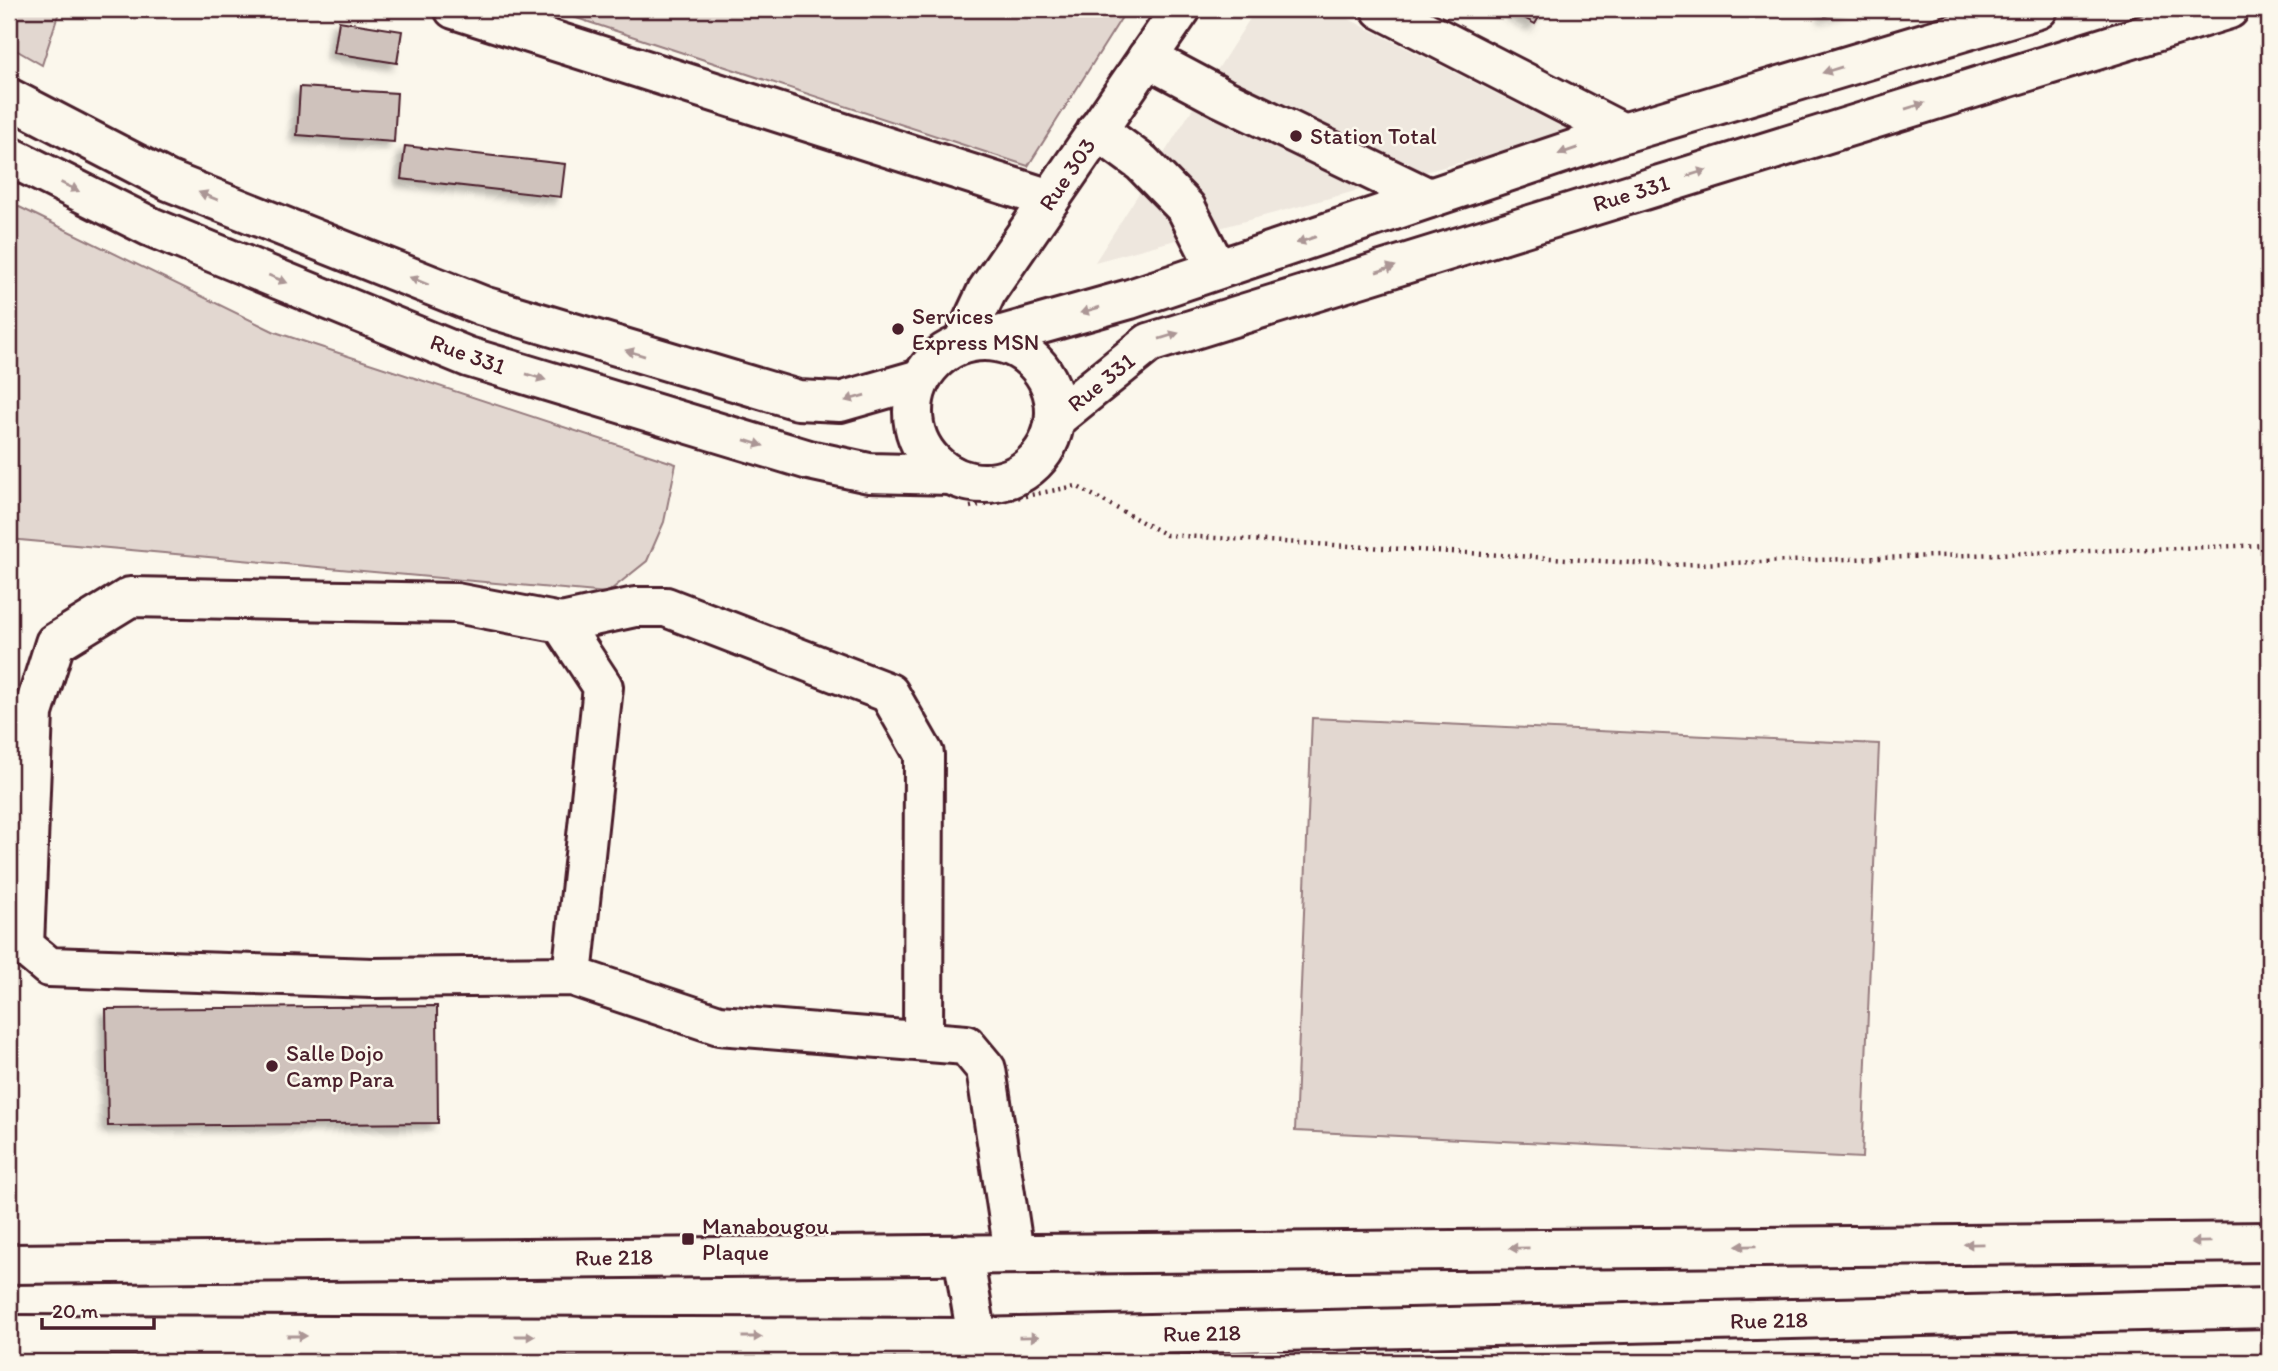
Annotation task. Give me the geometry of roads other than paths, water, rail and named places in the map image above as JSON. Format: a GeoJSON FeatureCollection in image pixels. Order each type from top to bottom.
{"type":"FeatureCollection","features":[{"type":"Feature","properties":{"kind":"main road"},"geometry":{"type":"LineString","coordinates":[[454,9],[498,15],[1050,199]]}},
{"type":"Feature","properties":{"kind":"main road","name":"Rue 303"},"geometry":{"type":"LineString","coordinates":[[975,342],[987,291],[1181,9]]}},
{"type":"Feature","properties":{"kind":"main road"},"geometry":{"type":"LineString","coordinates":[[1381,9],[1623,132]]}},
{"type":"Feature","properties":{"kind":"main road"},"geometry":{"type":"LineString","coordinates":[[975,342],[1017,349],[1039,367],[1052,391],[1055,419],[1047,445],[1030,467],[1006,481],[978,483],[957,491],[929,458],[916,433],[913,405],[920,379],[938,357],[975,342],[1130,299],[1623,132],[2038,9]]}},
{"type":"Feature","properties":{"kind":"main road","name":"Rue 331"},"geometry":{"type":"LineString","coordinates":[[1055,419],[1149,342],[2229,9]]}},
{"type":"Feature","properties":{"kind":"main road"},"geometry":{"type":"LineString","coordinates":[[1147,58],[1222,98],[1429,198]]}},
{"type":"Feature","properties":{"kind":"main road"},"geometry":{"type":"LineString","coordinates":[[9,98],[169,181],[483,306],[798,400],[840,402],[920,379]]}},
{"type":"Feature","properties":{"kind":"main road"},"geometry":{"type":"LineString","coordinates":[[1097,130],[1142,163],[1186,208],[1217,269]]}},
{"type":"Feature","properties":{"kind":"main road","name":"Rue 331"},"geometry":{"type":"LineString","coordinates":[[9,156],[152,227],[468,357],[809,460],[957,491]]}},
{"type":"Feature","properties":{"kind":"main road"},"geometry":{"type":"LineString","coordinates":[[923,1041],[924,754],[889,693],[666,607],[635,607],[561,623],[456,603],[130,597],[55,643],[33,713],[24,946],[49,967],[373,978],[572,976],[719,1026],[966,1045],[986,1069],[1014,1253]]}},
{"type":"Feature","properties":{"kind":"main road"},"geometry":{"type":"LineString","coordinates":[[561,623],[603,687],[572,976]]}},
{"type":"Feature","properties":{"kind":"main road","name":"Rue 218"},"geometry":{"type":"LineString","coordinates":[[9,1264],[2269,1242]]}},
{"type":"Feature","properties":{"kind":"main road"},"geometry":{"type":"LineString","coordinates":[[963,1254],[978,1350]]}},
{"type":"Feature","properties":{"kind":"main road","name":"Rue 218"},"geometry":{"type":"LineString","coordinates":[[9,1335],[978,1350],[2269,1308]]}},
{"type":"Feature","properties":{"kind":"place","name":"Station Total"},"geometry":{"type":"Point","coordinates":[1296,136]}},
{"type":"Feature","properties":{"kind":"place","name":"Services Express MSN"},"geometry":{"type":"Point","coordinates":[898,329]}},
{"type":"Feature","properties":{"kind":"place","name":"Salle Dojo Camp Para"},"geometry":{"type":"Point","coordinates":[272,1066]}},
{"type":"Feature","properties":{"kind":"place","name":"Manabougou Plaque"},"geometry":{"type":"Point","coordinates":[688,1239]}}]}
